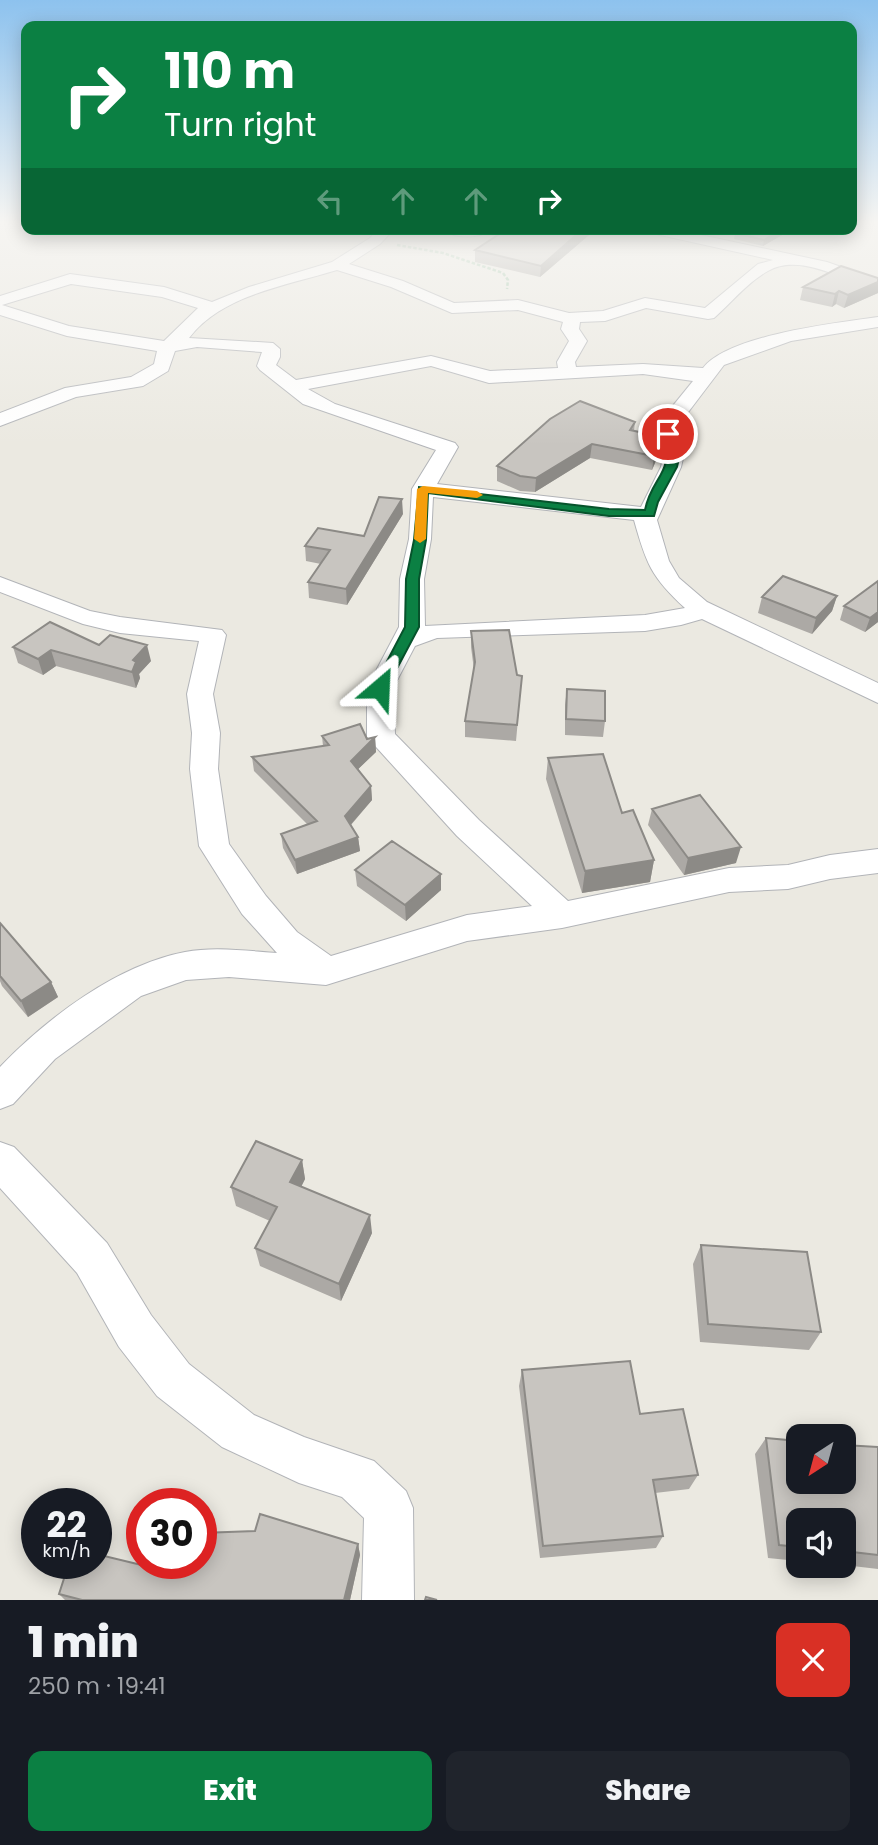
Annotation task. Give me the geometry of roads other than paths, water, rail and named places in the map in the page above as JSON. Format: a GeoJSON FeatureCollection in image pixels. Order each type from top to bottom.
{"type":"FeatureCollection","features":[{"type":"Feature","properties":{"kind":"street"},"geometry":{"type":"LineString","coordinates":[[176,296],[212,307]]}},
{"type":"Feature","properties":{"kind":"street"},"geometry":{"type":"LineString","coordinates":[[0,420],[67,393],[141,380],[162,367],[167,347],[180,338],[201,314],[242,296]]}},
{"type":"Feature","properties":{"kind":"street"},"geometry":{"type":"LineString","coordinates":[[421,296],[441,305],[460,309],[531,307],[569,318],[606,316],[645,303],[708,314],[729,296]]}},
{"type":"Feature","properties":{"kind":"street"},"geometry":{"type":"LineString","coordinates":[[0,310],[67,331],[167,347],[197,342],[267,347],[271,349],[271,357],[266,366],[310,400],[448,447],[423,489],[420,540],[412,579],[412,627],[380,688],[381,737],[468,828],[562,915]]}},
{"type":"Feature","properties":{"kind":"street"},"geometry":{"type":"LineString","coordinates":[[568,374],[566,362],[578,341],[570,329],[572,322],[569,318]]}},
{"type":"Feature","properties":{"kind":"street"},"geometry":{"type":"LineString","coordinates":[[878,322],[779,339],[722,359],[673,418],[668,434],[674,454],[671,467],[653,502],[650,514],[645,518],[657,561],[670,582],[702,610],[878,694]]}},
{"type":"Feature","properties":{"kind":"street"},"geometry":{"type":"LineString","coordinates":[[293,386],[431,361],[489,377],[643,369],[693,375],[709,373]]}},
{"type":"Feature","properties":{"kind":"street"},"geometry":{"type":"LineString","coordinates":[[423,489],[609,512],[650,514]]}},
{"type":"Feature","properties":{"kind":"street"},"geometry":{"type":"LineString","coordinates":[[0,584],[83,617],[120,625],[213,635],[200,694],[206,733],[204,769],[214,846],[254,905],[285,941],[327,971]]}},
{"type":"Feature","properties":{"kind":"street"},"geometry":{"type":"LineString","coordinates":[[407,640],[434,631],[645,623],[681,618],[702,610]]}},
{"type":"Feature","properties":{"kind":"street"},"geometry":{"type":"LineString","coordinates":[[0,1091],[42,1048],[130,986],[185,966],[229,963],[327,971],[467,928],[562,915],[730,880],[788,877],[830,867],[878,861]]}},
{"type":"Feature","properties":{"kind":"street"},"geometry":{"type":"LineString","coordinates":[[0,1160],[92,1258],[135,1331],[173,1380],[238,1431],[299,1459],[357,1478],[389,1508],[388,1600]]}}]}
